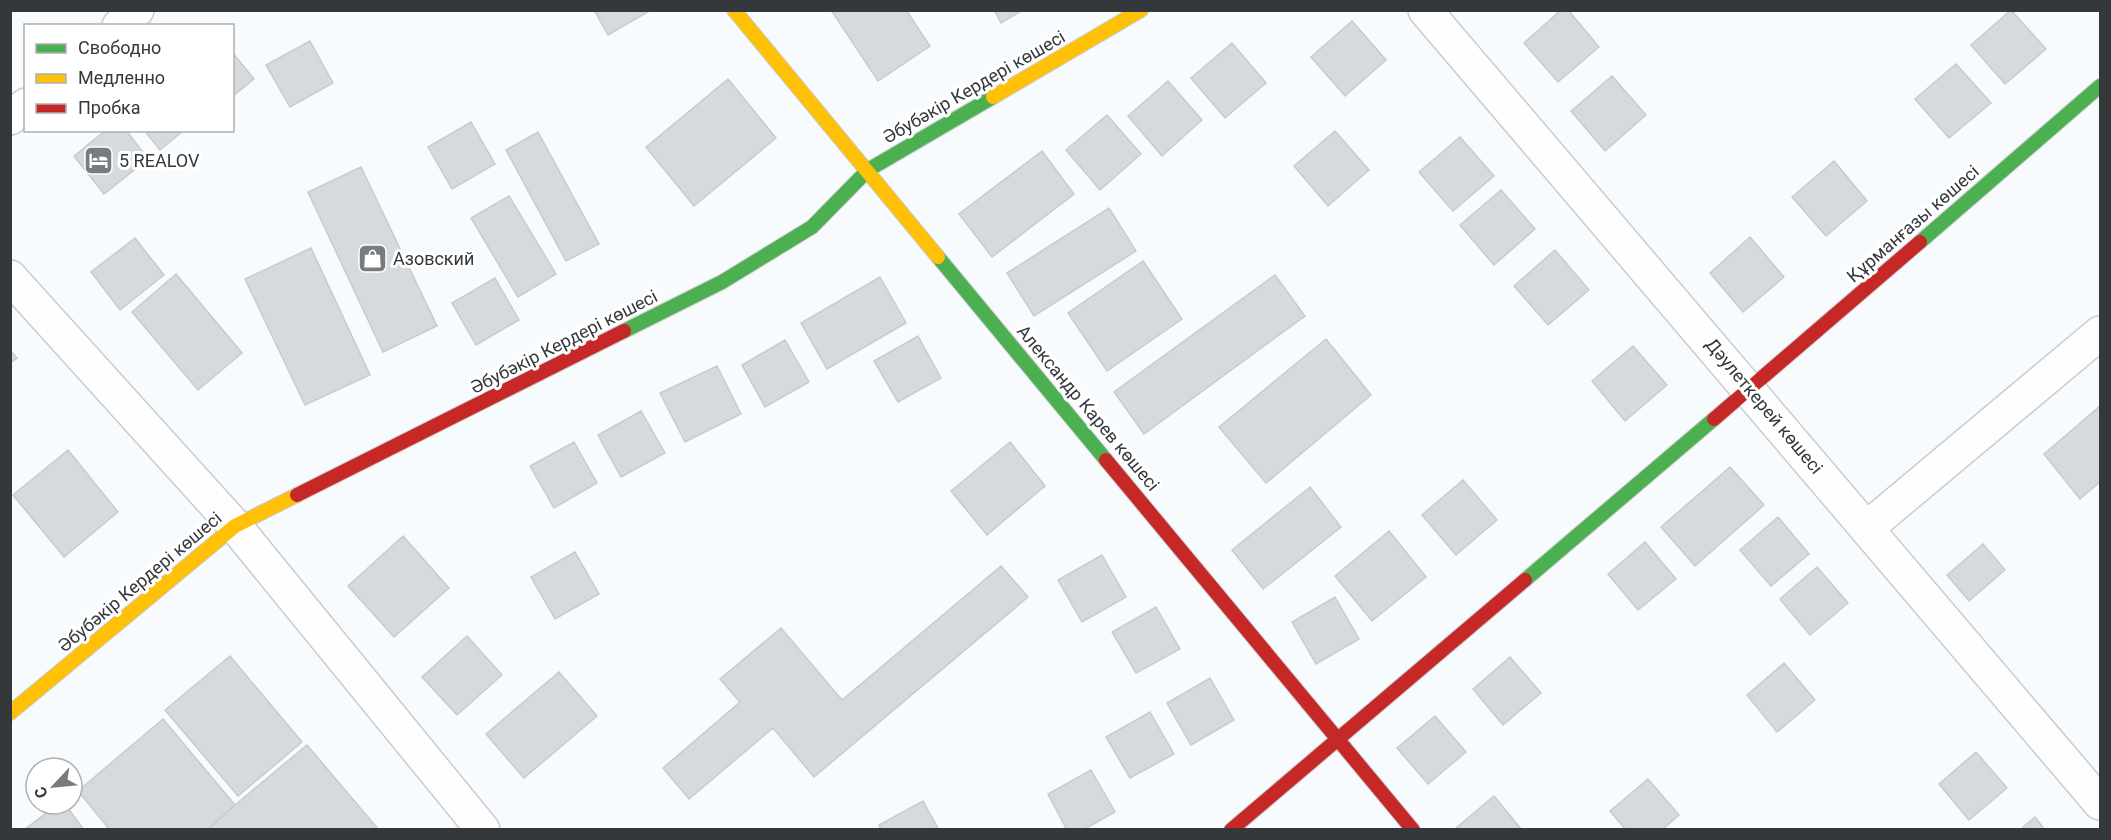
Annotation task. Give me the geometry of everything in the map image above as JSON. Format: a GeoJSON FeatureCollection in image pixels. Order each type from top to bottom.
{"type":"FeatureCollection","features":[{"type":"Feature","properties":{"kind":"street"},"geometry":{"type":"LineString","coordinates":[[121,24],[137,10]]}},
{"type":"Feature","properties":{"kind":"street","name":"Александр Карев көшесі"},"geometry":{"type":"LineString","coordinates":[[734,10],[1413,830]]}},
{"type":"Feature","properties":{"kind":"street","name":"Әбубәкір Кердері көшесі"},"geometry":{"type":"LineString","coordinates":[[10,713],[235,526],[722,282],[812,227],[868,170],[1141,10]]}},
{"type":"Feature","properties":{"kind":"street","name":"Дәулеткерей көшесі"},"geometry":{"type":"LineString","coordinates":[[1425,10],[1750,389],[2100,803]]}},
{"type":"Feature","properties":{"kind":"street","name":"Құрманғазы көшесі"},"geometry":{"type":"LineString","coordinates":[[1231,830],[1750,389],[2100,86]]}},
{"type":"Feature","properties":{"kind":"street"},"geometry":{"type":"LineString","coordinates":[[10,118],[24,107]]}},
{"type":"Feature","properties":{"kind":"street"},"geometry":{"type":"LineString","coordinates":[[10,277],[235,526],[483,830]]}},
{"type":"Feature","properties":{"kind":"street"},"geometry":{"type":"LineString","coordinates":[[1867,528],[2100,333]]}},
{"type":"Feature","properties":{"kind":"building"},"geometry":{"type":"Polygon","coordinates":[[[594,10],[651,10],[608,35],[594,10]]]}},
{"type":"Feature","properties":{"kind":"building"},"geometry":{"type":"Polygon","coordinates":[[[831,10],[906,10],[930,46],[878,81],[831,10]]]}},
{"type":"Feature","properties":{"kind":"building"},"geometry":{"type":"Polygon","coordinates":[[[994,10],[1023,10],[1001,23],[994,10]]]}},
{"type":"Feature","properties":{"kind":"building"},"geometry":{"type":"Polygon","coordinates":[[[1561,10],[1568,10],[1599,47],[1558,82],[1524,43],[1561,10]]]}},
{"type":"Feature","properties":{"kind":"building"},"geometry":{"type":"Polygon","coordinates":[[[2011,10],[2046,49],[2005,84],[1971,45],[2011,10]]]}},
{"type":"Feature","properties":{"kind":"building"},"geometry":{"type":"Polygon","coordinates":[[[1352,21],[1386,60],[1345,96],[1311,57],[1352,21]]]}},
{"type":"Feature","properties":{"kind":"building"},"geometry":{"type":"Polygon","coordinates":[[[310,41],[333,83],[290,107],[266,65],[310,41]]]}},
{"type":"Feature","properties":{"kind":"building"},"geometry":{"type":"Polygon","coordinates":[[[1232,43],[1266,83],[1225,118],[1191,78],[1232,43]]]}},
{"type":"Feature","properties":{"kind":"building"},"geometry":{"type":"Polygon","coordinates":[[[234,54],[254,79],[234,95],[234,54]]]}},
{"type":"Feature","properties":{"kind":"building"},"geometry":{"type":"Polygon","coordinates":[[[1956,64],[1991,103],[1949,138],[1915,99],[1956,64]]]}},
{"type":"Feature","properties":{"kind":"building"},"geometry":{"type":"Polygon","coordinates":[[[1612,76],[1646,115],[1605,151],[1571,111],[1612,76]]]}},
{"type":"Feature","properties":{"kind":"building"},"geometry":{"type":"Polygon","coordinates":[[[728,79],[776,138],[694,206],[646,147],[728,79]]]}},
{"type":"Feature","properties":{"kind":"building"},"geometry":{"type":"Polygon","coordinates":[[[1168,81],[1202,120],[1162,156],[1128,116],[1168,81]]]}},
{"type":"Feature","properties":{"kind":"building"},"geometry":{"type":"Polygon","coordinates":[[[1107,115],[1141,154],[1100,190],[1066,150],[1107,115]]]}},
{"type":"Feature","properties":{"kind":"building"},"geometry":{"type":"Polygon","coordinates":[[[471,122],[495,164],[452,189],[428,147],[471,122]]]}},
{"type":"Feature","properties":{"kind":"building"},"geometry":{"type":"Polygon","coordinates":[[[1335,131],[1369,170],[1328,206],[1294,166],[1335,131]]]}},
{"type":"Feature","properties":{"kind":"building"},"geometry":{"type":"Polygon","coordinates":[[[104,132],[128,132],[148,159],[104,194],[74,156],[104,132]]]}},
{"type":"Feature","properties":{"kind":"building"},"geometry":{"type":"Polygon","coordinates":[[[146,132],[182,132],[160,150],[146,132]]]}},
{"type":"Feature","properties":{"kind":"building"},"geometry":{"type":"Polygon","coordinates":[[[538,132],[599,244],[566,261],[506,150],[538,132]]]}},
{"type":"Feature","properties":{"kind":"building"},"geometry":{"type":"Polygon","coordinates":[[[1460,137],[1494,176],[1453,211],[1419,172],[1460,137]]]}},
{"type":"Feature","properties":{"kind":"building"},"geometry":{"type":"Polygon","coordinates":[[[1042,151],[1074,194],[992,257],[959,214],[1042,151]]]}},
{"type":"Feature","properties":{"kind":"building"},"geometry":{"type":"Polygon","coordinates":[[[1834,161],[1867,201],[1826,236],[1792,197],[1834,161]]]}},
{"type":"Feature","properties":{"kind":"building","name":"Азовский"},"geometry":{"type":"Polygon","coordinates":[[[361,167],[437,326],[383,352],[308,192],[361,167]]]}},
{"type":"Feature","properties":{"kind":"building"},"geometry":{"type":"Polygon","coordinates":[[[1501,190],[1535,229],[1494,265],[1460,225],[1501,190]]]}},
{"type":"Feature","properties":{"kind":"building"},"geometry":{"type":"Polygon","coordinates":[[[509,196],[556,274],[518,297],[471,218],[509,196]]]}},
{"type":"Feature","properties":{"kind":"building"},"geometry":{"type":"Polygon","coordinates":[[[1109,208],[1136,251],[1034,316],[1007,273],[1109,208]]]}},
{"type":"Feature","properties":{"kind":"building"},"geometry":{"type":"Polygon","coordinates":[[[1750,237],[1784,277],[1743,312],[1710,273],[1750,237]]]}},
{"type":"Feature","properties":{"kind":"building"},"geometry":{"type":"Polygon","coordinates":[[[135,238],[164,275],[120,310],[91,272],[135,238]]]}},
{"type":"Feature","properties":{"kind":"building"},"geometry":{"type":"Polygon","coordinates":[[[311,248],[370,375],[305,405],[245,279],[311,248]]]}},
{"type":"Feature","properties":{"kind":"building"},"geometry":{"type":"Polygon","coordinates":[[[1555,250],[1589,290],[1548,325],[1514,286],[1555,250]]]}},
{"type":"Feature","properties":{"kind":"building"},"geometry":{"type":"Polygon","coordinates":[[[1143,261],[1182,319],[1107,371],[1068,313],[1143,261]]]}},
{"type":"Feature","properties":{"kind":"building"},"geometry":{"type":"Polygon","coordinates":[[[176,274],[242,353],[198,390],[132,312],[176,274]]]}},
{"type":"Feature","properties":{"kind":"building"},"geometry":{"type":"Polygon","coordinates":[[[1275,275],[1305,316],[1144,434],[1114,392],[1275,275]]]}},
{"type":"Feature","properties":{"kind":"building"},"geometry":{"type":"Polygon","coordinates":[[[880,277],[906,323],[827,369],[801,323],[880,277]]]}},
{"type":"Feature","properties":{"kind":"building"},"geometry":{"type":"Polygon","coordinates":[[[495,278],[519,320],[476,345],[452,303],[495,278]]]}},
{"type":"Feature","properties":{"kind":"building"},"geometry":{"type":"Polygon","coordinates":[[[918,336],[941,378],[898,402],[874,361],[918,336]]]}},
{"type":"Feature","properties":{"kind":"building"},"geometry":{"type":"Polygon","coordinates":[[[1326,339],[1371,395],[1266,483],[1219,427],[1326,339]]]}},
{"type":"Feature","properties":{"kind":"building"},"geometry":{"type":"Polygon","coordinates":[[[785,340],[809,382],[765,407],[742,365],[785,340]]]}},
{"type":"Feature","properties":{"kind":"building"},"geometry":{"type":"Polygon","coordinates":[[[1633,346],[1667,385],[1625,421],[1592,381],[1633,346]]]}},
{"type":"Feature","properties":{"kind":"building"},"geometry":{"type":"Polygon","coordinates":[[[10,350],[17,358],[10,363],[10,350]]]}},
{"type":"Feature","properties":{"kind":"building"},"geometry":{"type":"Polygon","coordinates":[[[717,366],[741,414],[685,442],[660,393],[717,366]]]}},
{"type":"Feature","properties":{"kind":"building"},"geometry":{"type":"Polygon","coordinates":[[[2100,406],[2100,482],[2080,499],[2044,454],[2100,406]]]}},
{"type":"Feature","properties":{"kind":"building"},"geometry":{"type":"Polygon","coordinates":[[[641,411],[665,453],[621,477],[598,435],[641,411]]]}},
{"type":"Feature","properties":{"kind":"building"},"geometry":{"type":"Polygon","coordinates":[[[574,442],[597,483],[554,508],[530,466],[574,442]]]}},
{"type":"Feature","properties":{"kind":"building"},"geometry":{"type":"Polygon","coordinates":[[[1010,442],[1045,486],[987,535],[951,491],[1010,442]]]}},
{"type":"Feature","properties":{"kind":"building"},"geometry":{"type":"Polygon","coordinates":[[[68,450],[118,512],[64,557],[13,495],[68,450]]]}},
{"type":"Feature","properties":{"kind":"building"},"geometry":{"type":"Polygon","coordinates":[[[1730,467],[1764,505],[1695,566],[1661,527],[1730,467]]]}},
{"type":"Feature","properties":{"kind":"building"},"geometry":{"type":"Polygon","coordinates":[[[1463,480],[1497,520],[1456,555],[1422,515],[1463,480]]]}},
{"type":"Feature","properties":{"kind":"building"},"geometry":{"type":"Polygon","coordinates":[[[1310,487],[1341,527],[1263,589],[1232,550],[1310,487]]]}},
{"type":"Feature","properties":{"kind":"building"},"geometry":{"type":"Polygon","coordinates":[[[1778,517],[1809,554],[1771,586],[1740,550],[1778,517]]]}},
{"type":"Feature","properties":{"kind":"building"},"geometry":{"type":"Polygon","coordinates":[[[1389,531],[1426,577],[1372,621],[1335,576],[1389,531]]]}},
{"type":"Feature","properties":{"kind":"building"},"geometry":{"type":"Polygon","coordinates":[[[403,536],[449,588],[394,637],[348,586],[403,536]]]}},
{"type":"Feature","properties":{"kind":"building"},"geometry":{"type":"Polygon","coordinates":[[[1645,542],[1676,579],[1638,610],[1608,574],[1645,542]]]}},
{"type":"Feature","properties":{"kind":"building"},"geometry":{"type":"Polygon","coordinates":[[[1983,544],[2005,570],[1969,601],[1947,575],[1983,544]]]}},
{"type":"Feature","properties":{"kind":"building"},"geometry":{"type":"Polygon","coordinates":[[[575,552],[599,594],[555,619],[531,577],[575,552]]]}},
{"type":"Feature","properties":{"kind":"building"},"geometry":{"type":"Polygon","coordinates":[[[1102,555],[1126,597],[1082,622],[1058,580],[1102,555]]]}},
{"type":"Feature","properties":{"kind":"building"},"geometry":{"type":"Polygon","coordinates":[[[1001,566],[1028,597],[814,777],[773,728],[689,799],[663,768],[740,702],[720,679],[781,628],[842,700],[1001,566]]]}},
{"type":"Feature","properties":{"kind":"building"},"geometry":{"type":"Polygon","coordinates":[[[1817,567],[1848,603],[1810,635],[1780,599],[1817,567]]]}},
{"type":"Feature","properties":{"kind":"building"},"geometry":{"type":"Polygon","coordinates":[[[1335,597],[1359,639],[1316,664],[1292,622],[1335,597]]]}},
{"type":"Feature","properties":{"kind":"building"},"geometry":{"type":"Polygon","coordinates":[[[1156,607],[1180,649],[1136,673],[1112,632],[1156,607]]]}},
{"type":"Feature","properties":{"kind":"building"},"geometry":{"type":"Polygon","coordinates":[[[467,636],[502,675],[457,715],[422,677],[467,636]]]}},
{"type":"Feature","properties":{"kind":"building"},"geometry":{"type":"Polygon","coordinates":[[[230,656],[302,742],[238,796],[165,710],[230,656]]]}},
{"type":"Feature","properties":{"kind":"building"},"geometry":{"type":"Polygon","coordinates":[[[1510,657],[1541,693],[1503,725],[1473,689],[1510,657]]]}},
{"type":"Feature","properties":{"kind":"building"},"geometry":{"type":"Polygon","coordinates":[[[1784,663],[1815,700],[1777,732],[1747,695],[1784,663]]]}},
{"type":"Feature","properties":{"kind":"building"},"geometry":{"type":"Polygon","coordinates":[[[559,672],[597,716],[524,778],[486,734],[559,672]]]}},
{"type":"Feature","properties":{"kind":"building"},"geometry":{"type":"Polygon","coordinates":[[[1210,678],[1234,720],[1191,745],[1167,703],[1210,678]]]}},
{"type":"Feature","properties":{"kind":"building"},"geometry":{"type":"Polygon","coordinates":[[[1150,712],[1174,754],[1130,778],[1106,737],[1150,712]]]}},
{"type":"Feature","properties":{"kind":"building"},"geometry":{"type":"Polygon","coordinates":[[[1435,716],[1466,752],[1428,784],[1397,748],[1435,716]]]}},
{"type":"Feature","properties":{"kind":"building"},"geometry":{"type":"Polygon","coordinates":[[[163,719],[235,805],[207,830],[110,830],[84,798],[84,786],[163,719]]]}},
{"type":"Feature","properties":{"kind":"building"},"geometry":{"type":"Polygon","coordinates":[[[307,745],[379,830],[207,830],[235,805],[307,745]]]}},
{"type":"Feature","properties":{"kind":"building"},"geometry":{"type":"Polygon","coordinates":[[[1976,752],[2007,788],[1969,820],[1939,784],[1976,752]]]}},
{"type":"Feature","properties":{"kind":"building"},"geometry":{"type":"Polygon","coordinates":[[[1091,770],[1115,812],[1083,830],[1067,830],[1048,794],[1091,770]]]}},
{"type":"Feature","properties":{"kind":"building"},"geometry":{"type":"Polygon","coordinates":[[[1648,779],[1679,815],[1662,830],[1626,830],[1610,811],[1648,779]]]}},
{"type":"Feature","properties":{"kind":"building"},"geometry":{"type":"Polygon","coordinates":[[[1494,796],[1522,830],[1458,830],[1456,828],[1494,796]]]}},
{"type":"Feature","properties":{"kind":"building"},"geometry":{"type":"Polygon","coordinates":[[[923,801],[939,830],[881,830],[879,825],[923,801]]]}},
{"type":"Feature","properties":{"kind":"building"},"geometry":{"type":"Polygon","coordinates":[[[42,816],[74,816],[84,830],[24,830],[42,816]]]}},
{"type":"Feature","properties":{"kind":"building"},"geometry":{"type":"Polygon","coordinates":[[[2035,817],[2045,830],[2020,830],[2035,817]]]}},
{"type":"Feature","properties":{"kind":"traffic: fast"},"geometry":{"type":"LineString","coordinates":[[1920,242],[2100,86]]}},
{"type":"Feature","properties":{"kind":"traffic: fast"},"geometry":{"type":"LineString","coordinates":[[624,331],[722,282],[812,227],[868,170],[993,97]]}},
{"type":"Feature","properties":{"kind":"traffic: fast"},"geometry":{"type":"LineString","coordinates":[[938,257],[1106,460]]}},
{"type":"Feature","properties":{"kind":"traffic: fast"},"geometry":{"type":"LineString","coordinates":[[1525,580],[1714,419]]}},
{"type":"Feature","properties":{"kind":"traffic: slow"},"geometry":{"type":"LineString","coordinates":[[734,10],[938,257]]}},
{"type":"Feature","properties":{"kind":"traffic: slow"},"geometry":{"type":"LineString","coordinates":[[993,97],[1141,10]]}},
{"type":"Feature","properties":{"kind":"traffic: slow"},"geometry":{"type":"LineString","coordinates":[[10,713],[235,526],[297,495]]}},
{"type":"Feature","properties":{"kind":"traffic: jam"},"geometry":{"type":"LineString","coordinates":[[1714,419],[1920,242]]}},
{"type":"Feature","properties":{"kind":"traffic: jam"},"geometry":{"type":"LineString","coordinates":[[297,495],[624,331]]}},
{"type":"Feature","properties":{"kind":"traffic: jam"},"geometry":{"type":"LineString","coordinates":[[1106,460],[1413,830]]}},
{"type":"Feature","properties":{"kind":"traffic: jam"},"geometry":{"type":"LineString","coordinates":[[1231,830],[1525,580]]}},
{"type":"Feature","properties":{"kind":"place","name":"5 REALOV"},"geometry":{"type":"Point","coordinates":[98,161]}},
{"type":"Feature","properties":{"kind":"place","name":"Азовский"},"geometry":{"type":"Point","coordinates":[372,259]}}]}
